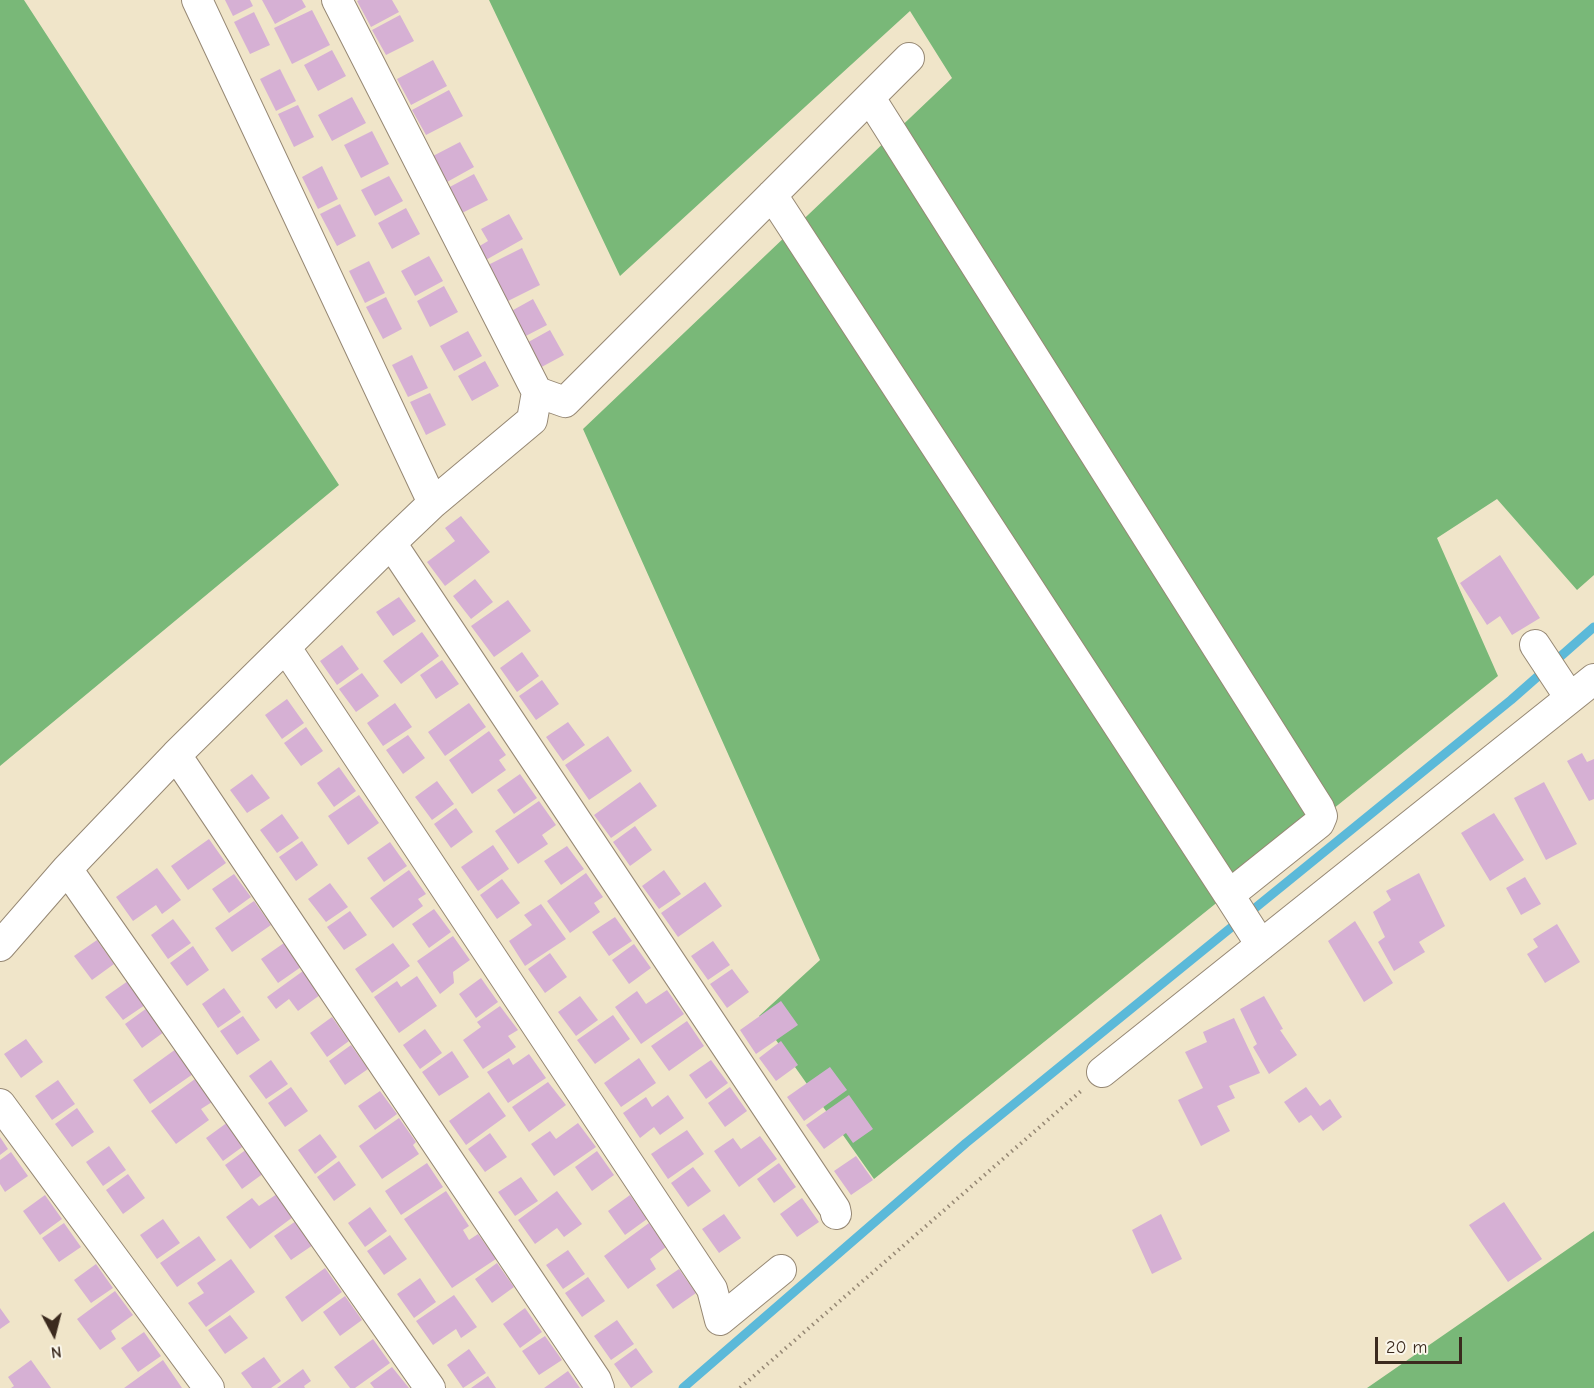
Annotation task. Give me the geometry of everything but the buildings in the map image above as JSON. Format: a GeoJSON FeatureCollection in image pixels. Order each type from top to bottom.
{"type":"FeatureCollection","features":[{"type":"Feature","properties":{"kind":"street"},"geometry":{"type":"LineString","coordinates":[[197,0],[433,503]]}},
{"type":"Feature","properties":{"kind":"street"},"geometry":{"type":"LineString","coordinates":[[0,946],[67,869],[176,755],[433,503],[532,420],[537,392],[337,0]]}},
{"type":"Feature","properties":{"kind":"street"},"geometry":{"type":"LineString","coordinates":[[537,392],[565,402],[909,58]]}},
{"type":"Feature","properties":{"kind":"street"},"geometry":{"type":"LineString","coordinates":[[870,98],[1319,808],[1322,816],[1319,823],[1229,895]]}},
{"type":"Feature","properties":{"kind":"street"},"geometry":{"type":"LineString","coordinates":[[772,195],[1261,945]]}},
{"type":"Feature","properties":{"kind":"street"},"geometry":{"type":"LineString","coordinates":[[391,543],[809,1169],[836,1214]]}},
{"type":"Feature","properties":{"kind":"street"},"geometry":{"type":"LineString","coordinates":[[286,648],[712,1289],[720,1320],[781,1270]]}},
{"type":"Feature","properties":{"kind":"street"},"geometry":{"type":"LineString","coordinates":[[1538,649],[1566,692]]}},
{"type":"Feature","properties":{"kind":"street"},"geometry":{"type":"LineString","coordinates":[[1102,1072],[1261,945],[1566,692],[1594,679]]}},
{"type":"Feature","properties":{"kind":"street"},"geometry":{"type":"LineString","coordinates":[[176,755],[596,1380],[599,1388]]}},
{"type":"Feature","properties":{"kind":"street"},"geometry":{"type":"LineString","coordinates":[[67,869],[430,1388]]}},
{"type":"Feature","properties":{"kind":"street"},"geometry":{"type":"LineString","coordinates":[[0,1104],[209,1388]]}},
{"type":"Feature","properties":{"kind":"path"},"geometry":{"type":"LineString","coordinates":[[740,1388],[1102,1072]]}},
{"type":"Feature","properties":{"kind":"green space"},"geometry":{"type":"Polygon","coordinates":[[[0,0],[24,0],[339,485],[0,766],[0,0]]]}},
{"type":"Feature","properties":{"kind":"green space"},"geometry":{"type":"Polygon","coordinates":[[[489,0],[1594,0],[1594,575],[1577,590],[1497,499],[1437,538],[1498,676],[874,1179],[759,1016],[820,960],[583,429],[952,78],[910,11],[620,276],[489,0]]]}},
{"type":"Feature","properties":{"kind":"green space"},"geometry":{"type":"Polygon","coordinates":[[[1594,1231],[1594,1388],[1367,1388],[1594,1231]]]}},
{"type":"Feature","properties":{"kind":"waterway"},"geometry":{"type":"LineString","coordinates":[[683,1388],[966,1143],[1511,700],[1594,627]]}}]}
